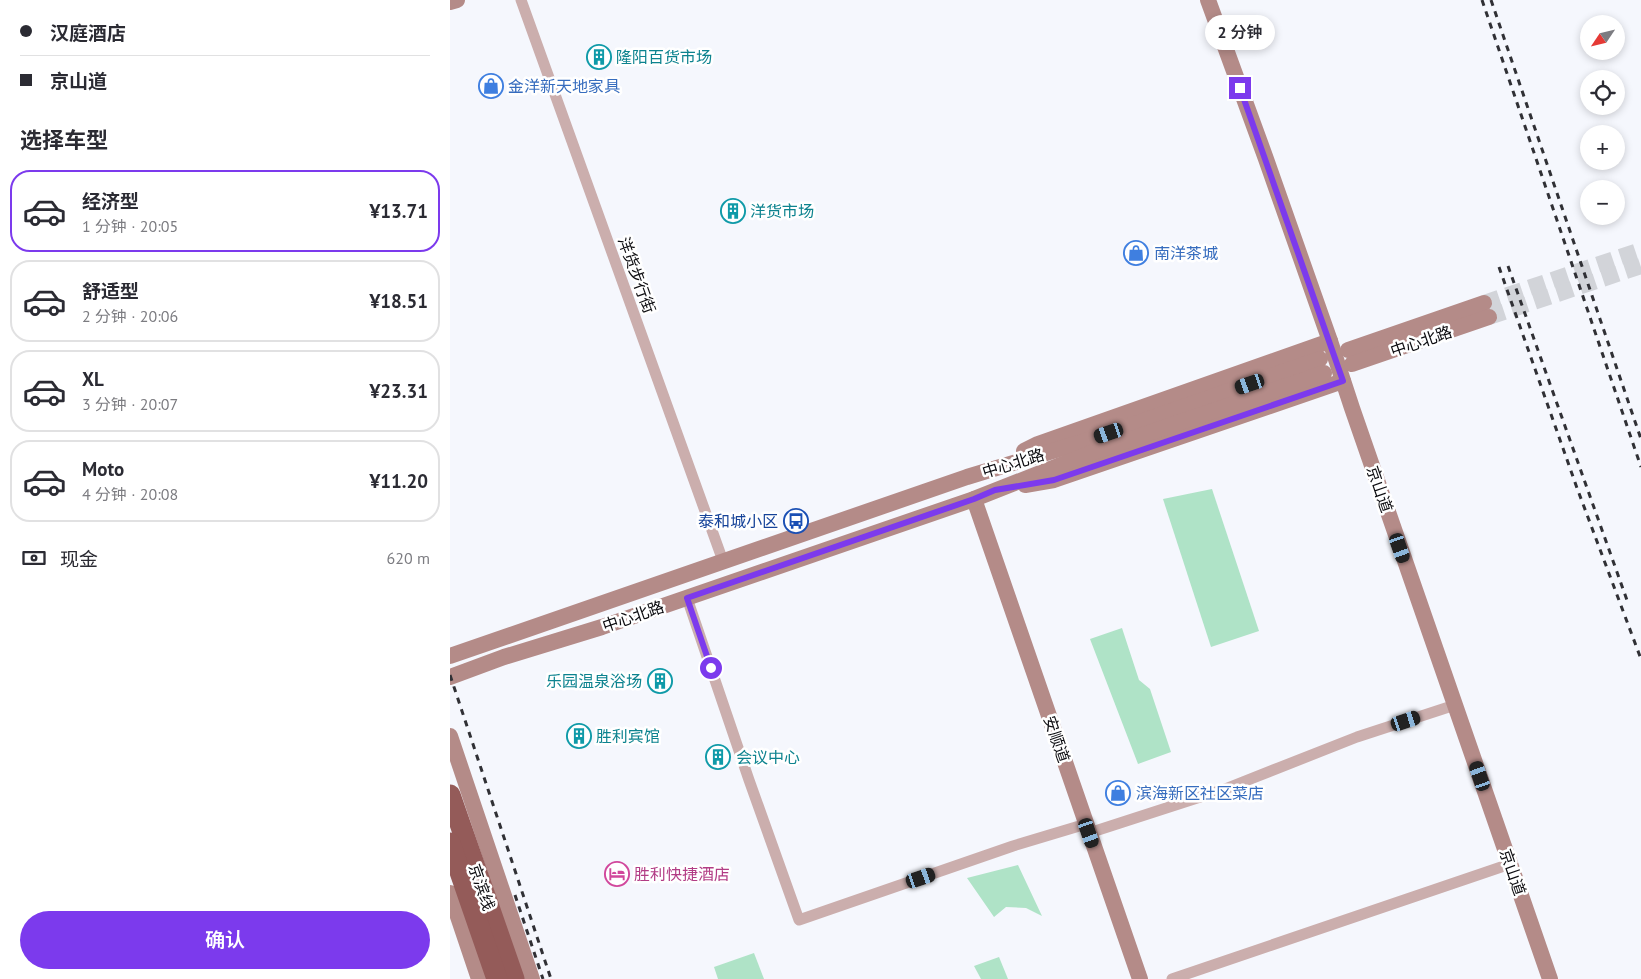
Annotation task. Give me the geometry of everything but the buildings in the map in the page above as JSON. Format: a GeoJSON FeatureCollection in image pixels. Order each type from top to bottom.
{"type":"FeatureCollection","features":[{"type":"Feature","properties":{"kind":"highway","name":"京滨线"},"geometry":{"type":"LineString","coordinates":[[450,795],[514,979]]}},
{"type":"Feature","properties":{"kind":"highway","name":"京滨线"},"geometry":{"type":"LineString","coordinates":[[450,843],[497,979]]}},
{"type":"Feature","properties":{"kind":"main road"},"geometry":{"type":"LineString","coordinates":[[450,2],[457,0]]}},
{"type":"Feature","properties":{"kind":"main road","name":"京山道"},"geometry":{"type":"LineString","coordinates":[[1208,0],[1330,341],[1550,979]]}},
{"type":"Feature","properties":{"kind":"main road","name":"中心北路"},"geometry":{"type":"LineString","coordinates":[[1350,357],[1486,310]]}},
{"type":"Feature","properties":{"kind":"main road"},"geometry":{"type":"LineString","coordinates":[[988,470],[1038,444],[1330,341]]}},
{"type":"Feature","properties":{"kind":"main road","name":"中心北路"},"geometry":{"type":"LineString","coordinates":[[450,677],[504,657],[602,628],[974,499],[1322,366],[988,470],[455,655]]}},
{"type":"Feature","properties":{"kind":"main road"},"geometry":{"type":"LineString","coordinates":[[995,490],[1054,480],[1343,381]]}},
{"type":"Feature","properties":{"kind":"main road","name":"安顺道"},"geometry":{"type":"LineString","coordinates":[[974,499],[1140,979]]}},
{"type":"Feature","properties":{"kind":"main road"},"geometry":{"type":"LineString","coordinates":[[450,686],[456,679],[470,670]]}},
{"type":"Feature","properties":{"kind":"main road"},"geometry":{"type":"LineString","coordinates":[[450,736],[532,979]]}},
{"type":"Feature","properties":{"kind":"main road"},"geometry":{"type":"LineString","coordinates":[[450,893],[479,979]]}},
{"type":"Feature","properties":{"kind":"street","name":"洋货步行街"},"geometry":{"type":"LineString","coordinates":[[521,0],[723,561]]}},
{"type":"Feature","properties":{"kind":"street"},"geometry":{"type":"LineString","coordinates":[[687,598],[799,920],[1013,846],[1087,828],[1225,789],[1357,738],[1455,705]]}},
{"type":"Feature","properties":{"kind":"street"},"geometry":{"type":"LineString","coordinates":[[1172,979],[1510,864]]}},
{"type":"Feature","properties":{"kind":"green space"},"geometry":{"type":"Polygon","coordinates":[[[1212,489],[1259,631],[1211,647],[1163,499],[1212,489]]]}},
{"type":"Feature","properties":{"kind":"green space"},"geometry":{"type":"Polygon","coordinates":[[[1122,628],[1139,680],[1150,689],[1171,752],[1138,764],[1090,639],[1122,628]]]}},
{"type":"Feature","properties":{"kind":"green space"},"geometry":{"type":"Polygon","coordinates":[[[1018,865],[1042,916],[1026,908],[1006,907],[994,917],[967,878],[1018,865]]]}},
{"type":"Feature","properties":{"kind":"green space"},"geometry":{"type":"Polygon","coordinates":[[[754,953],[764,979],[718,979],[714,967],[754,953]]]}},
{"type":"Feature","properties":{"kind":"green space"},"geometry":{"type":"Polygon","coordinates":[[[999,957],[1008,979],[981,979],[974,966],[999,957]]]}},
{"type":"Feature","properties":{"kind":"tunnel"},"geometry":{"type":"LineString","coordinates":[[1484,303],[1641,250]]}},
{"type":"Feature","properties":{"kind":"tunnel"},"geometry":{"type":"LineString","coordinates":[[1489,317],[1641,266]]}},
{"type":"Feature","properties":{"kind":"railway"},"geometry":{"type":"LineString","coordinates":[[1482,0],[1641,467]]}},
{"type":"Feature","properties":{"kind":"railway"},"geometry":{"type":"LineString","coordinates":[[1491,0],[1641,439]]}},
{"type":"Feature","properties":{"kind":"railway"},"geometry":{"type":"LineString","coordinates":[[1508,266],[1628,603]]}},
{"type":"Feature","properties":{"kind":"railway"},"geometry":{"type":"LineString","coordinates":[[1499,267],[1577,488],[1641,659]]}},
{"type":"Feature","properties":{"kind":"railway"},"geometry":{"type":"LineString","coordinates":[[450,675],[551,979]]}},
{"type":"Feature","properties":{"kind":"railway"},"geometry":{"type":"LineString","coordinates":[[515,895],[543,979]]}},
{"type":"Feature","properties":{"kind":"place","name":"隆阳百货市场"},"geometry":{"type":"Point","coordinates":[599,57]}},
{"type":"Feature","properties":{"kind":"place","name":"金洋新天地家具"},"geometry":{"type":"Point","coordinates":[491,86]}},
{"type":"Feature","properties":{"kind":"place","name":"洋货市场"},"geometry":{"type":"Point","coordinates":[733,211]}},
{"type":"Feature","properties":{"kind":"place","name":"南洋茶城"},"geometry":{"type":"Point","coordinates":[1136,253]}},
{"type":"Feature","properties":{"kind":"place","name":"泰和城小区"},"geometry":{"type":"Point","coordinates":[796,521]}},
{"type":"Feature","properties":{"kind":"place","name":"乐园温泉浴场"},"geometry":{"type":"Point","coordinates":[660,681]}},
{"type":"Feature","properties":{"kind":"place","name":"胜利宾馆"},"geometry":{"type":"Point","coordinates":[579,736]}},
{"type":"Feature","properties":{"kind":"place","name":"会议中心"},"geometry":{"type":"Point","coordinates":[718,757]}},
{"type":"Feature","properties":{"kind":"place","name":"滨海新区社区菜店"},"geometry":{"type":"Point","coordinates":[1118,793]}},
{"type":"Feature","properties":{"kind":"place","name":"胜利快捷酒店"},"geometry":{"type":"Point","coordinates":[617,874]}},
{"type":"Feature","properties":{"kind":"route"},"geometry":{"type":"LineString","coordinates":[[711,668],[687,598],[974,499],[995,490],[1054,480],[1343,381],[1240,88]]}}]}
